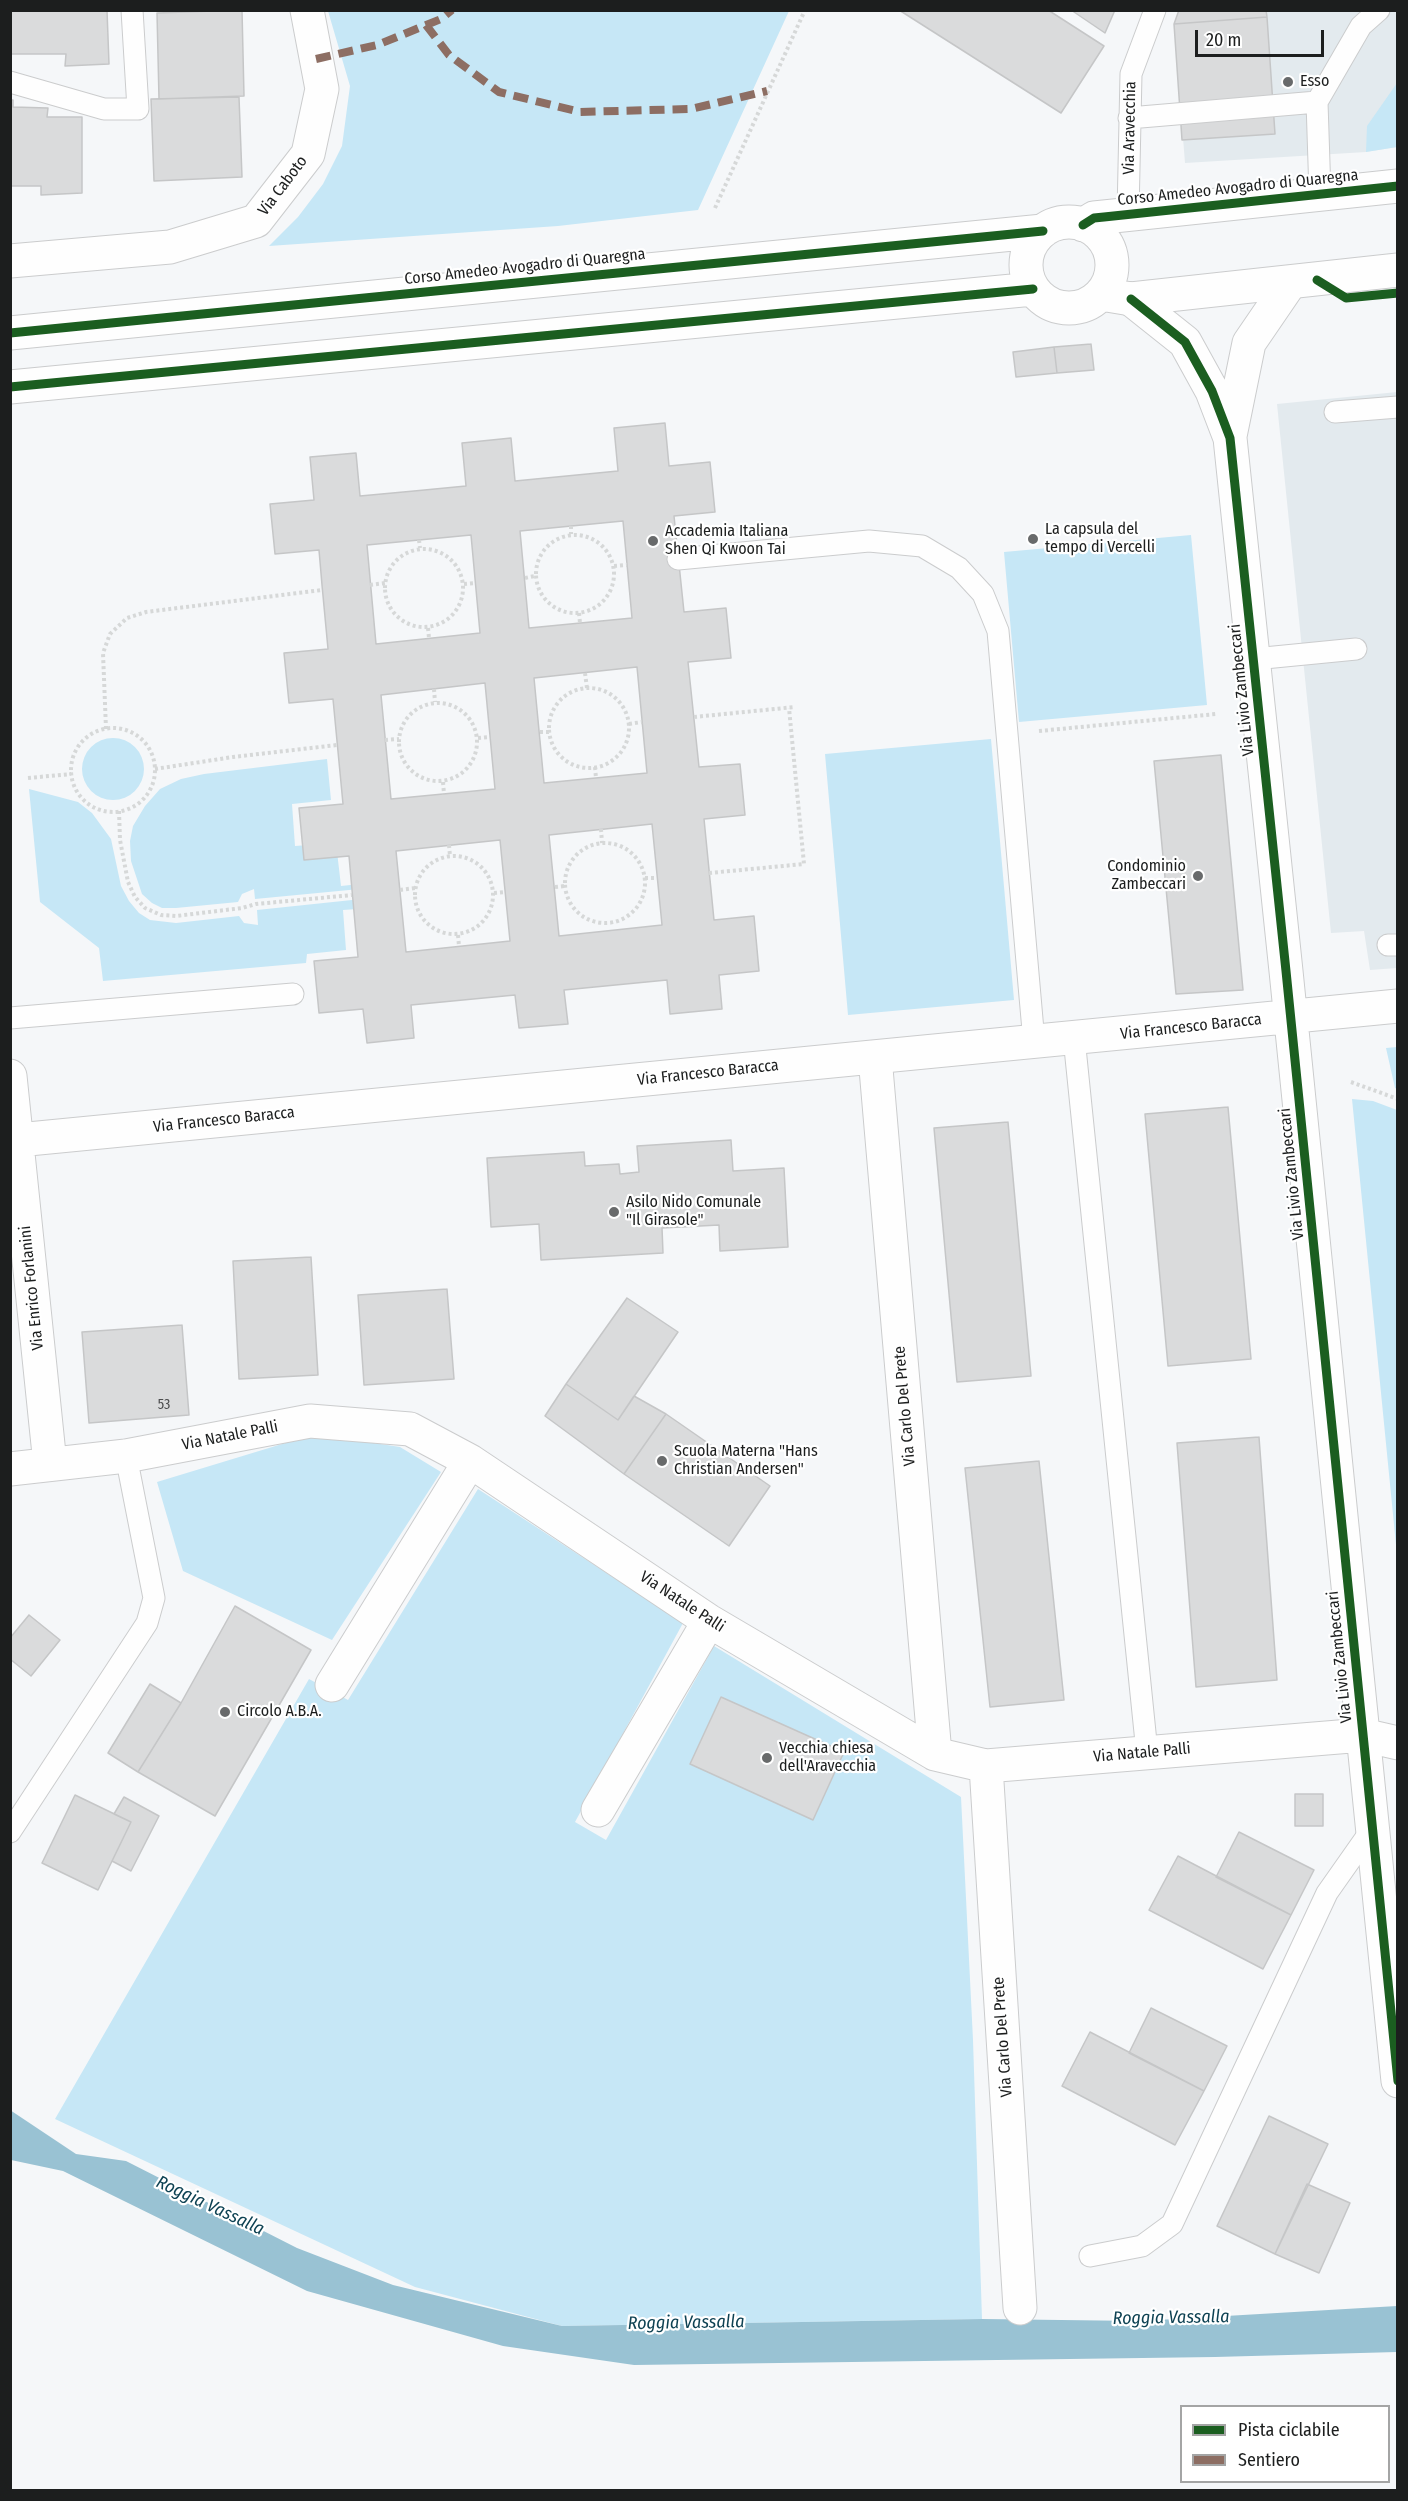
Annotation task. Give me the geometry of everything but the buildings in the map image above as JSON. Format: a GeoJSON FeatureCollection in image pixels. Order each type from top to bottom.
{"type":"FeatureCollection","features":[{"type":"Feature","properties":{"kind":"street","name":"Via Caboto"},"geometry":{"type":"LineString","coordinates":[[10,261],[170,247],[256,221],[308,154],[322,89],[307,10]]}},
{"type":"Feature","properties":{"kind":"street","name":"Corso Amedeo Avogadro di Quaregna"},"geometry":{"type":"LineString","coordinates":[[10,333],[1042,231],[1055,225],[1069,223],[1083,225],[1094,218],[1398,186]]}},
{"type":"Feature","properties":{"kind":"street"},"geometry":{"type":"LineString","coordinates":[[1083,225],[1095,231],[1105,242],[1112,268],[1108,282],[1116,296]]}},
{"type":"Feature","properties":{"kind":"street"},"geometry":{"type":"LineString","coordinates":[[1042,231],[1034,241],[1027,258],[1028,278],[1033,289],[1041,298],[1066,308],[1116,296],[1290,283],[1398,270]]}},
{"type":"Feature","properties":{"kind":"street","name":"Via Livio Zambeccari"},"geometry":{"type":"LineString","coordinates":[[1230,438],[1249,343],[1290,283]]}},
{"type":"Feature","properties":{"kind":"street"},"geometry":{"type":"LineString","coordinates":[[10,387],[1033,289]]}},
{"type":"Feature","properties":{"kind":"street","name":"Via Livio Zambeccari"},"geometry":{"type":"LineString","coordinates":[[1116,296],[1185,342],[1212,391],[1230,438],[1291,1017],[1372,1828],[1388,1896],[1398,2081]]}},
{"type":"Feature","properties":{"kind":"street","name":"Via Francesco Baracca"},"geometry":{"type":"LineString","coordinates":[[18,1140],[1398,1006]]}},
{"type":"Feature","properties":{"kind":"street","name":"Via Carlo Del Prete"},"geometry":{"type":"LineString","coordinates":[[874,1057],[935,1754]]}},
{"type":"Feature","properties":{"kind":"street","name":"Via Enrico Forlanini"},"geometry":{"type":"LineString","coordinates":[[10,1076],[50,1464]]}},
{"type":"Feature","properties":{"kind":"street","name":"Via Natale Palli"},"geometry":{"type":"LineString","coordinates":[[10,1469],[126,1456],[310,1421],[410,1429],[470,1461],[709,1621],[935,1754],[986,1766],[1363,1735],[1398,1743]]}},
{"type":"Feature","properties":{"kind":"street"},"geometry":{"type":"LineString","coordinates":[[332,1685],[470,1461]]}},
{"type":"Feature","properties":{"kind":"street"},"geometry":{"type":"LineString","coordinates":[[598,1810],[709,1621]]}},
{"type":"Feature","properties":{"kind":"street","name":"Via Carlo Del Prete"},"geometry":{"type":"LineString","coordinates":[[986,1766],[1020,2308]]}},
{"type":"Feature","properties":{"kind":"lane"},"geometry":{"type":"LineString","coordinates":[[10,82],[104,109],[138,109],[132,10]]}},
{"type":"Feature","properties":{"kind":"lane","name":"Via Aravecchia"},"geometry":{"type":"LineString","coordinates":[[1128,214],[1131,74],[1155,10]]}},
{"type":"Feature","properties":{"kind":"lane"},"geometry":{"type":"LineString","coordinates":[[1320,194],[1317,102],[1361,26],[1379,10]]}},
{"type":"Feature","properties":{"kind":"lane"},"geometry":{"type":"LineString","coordinates":[[1129,118],[1317,102]]}},
{"type":"Feature","properties":{"kind":"lane"},"geometry":{"type":"LineString","coordinates":[[1335,412],[1398,407]]}},
{"type":"Feature","properties":{"kind":"lane"},"geometry":{"type":"LineString","coordinates":[[678,559],[868,541],[922,546],[958,568],[983,594],[998,631],[1034,1042]]}},
{"type":"Feature","properties":{"kind":"lane"},"geometry":{"type":"LineString","coordinates":[[1254,659],[1356,649]]}},
{"type":"Feature","properties":{"kind":"lane"},"geometry":{"type":"LineString","coordinates":[[10,1018],[293,994]]}},
{"type":"Feature","properties":{"kind":"lane"},"geometry":{"type":"LineString","coordinates":[[1074,1038],[1147,1752]]}},
{"type":"Feature","properties":{"kind":"lane"},"geometry":{"type":"LineString","coordinates":[[10,1832],[147,1623],[154,1598],[126,1456]]}},
{"type":"Feature","properties":{"kind":"lane"},"geometry":{"type":"LineString","coordinates":[[1090,2256],[1142,2246],[1172,2224],[1327,1893],[1372,1828]]}},
{"type":"Feature","properties":{"kind":"path"},"geometry":{"type":"LineString","coordinates":[[715,208],[805,10]]}},
{"type":"Feature","properties":{"kind":"path"},"geometry":{"type":"LineString","coordinates":[[571,526],[571,534]]}},
{"type":"Feature","properties":{"kind":"path"},"geometry":{"type":"LineString","coordinates":[[571,534],[594,538],[610,555],[614,566],[615,579],[603,602],[579,613],[567,613],[550,604],[538,589],[535,576],[536,564],[549,543],[571,534]]}},
{"type":"Feature","properties":{"kind":"path"},"geometry":{"type":"LineString","coordinates":[[419,540],[420,548]]}},
{"type":"Feature","properties":{"kind":"path"},"geometry":{"type":"LineString","coordinates":[[420,548],[432,549],[444,554],[461,572],[464,584],[463,597],[458,608],[440,625],[428,628],[415,627],[403,622],[394,614],[387,603],[385,583],[390,568],[398,558],[408,551],[420,548]]}},
{"type":"Feature","properties":{"kind":"path"},"geometry":{"type":"LineString","coordinates":[[614,566],[627,565]]}},
{"type":"Feature","properties":{"kind":"path"},"geometry":{"type":"LineString","coordinates":[[525,578],[535,576]]}},
{"type":"Feature","properties":{"kind":"path"},"geometry":{"type":"LineString","coordinates":[[370,585],[385,583]]}},
{"type":"Feature","properties":{"kind":"path"},"geometry":{"type":"LineString","coordinates":[[464,584],[476,583]]}},
{"type":"Feature","properties":{"kind":"path"},"geometry":{"type":"LineString","coordinates":[[106,729],[103,652],[110,634],[127,618],[146,612],[322,591]]}},
{"type":"Feature","properties":{"kind":"path"},"geometry":{"type":"LineString","coordinates":[[579,613],[580,623]]}},
{"type":"Feature","properties":{"kind":"path"},"geometry":{"type":"LineString","coordinates":[[428,628],[429,638]]}},
{"type":"Feature","properties":{"kind":"path"},"geometry":{"type":"LineString","coordinates":[[585,673],[587,688]]}},
{"type":"Feature","properties":{"kind":"path"},"geometry":{"type":"LineString","coordinates":[[587,688],[610,694],[620,702],[629,724],[629,736],[616,757],[595,767],[582,767],[570,763],[553,744],[550,732],[551,719],[564,697],[587,688]]}},
{"type":"Feature","properties":{"kind":"path"},"geometry":{"type":"LineString","coordinates":[[434,689],[435,702]]}},
{"type":"Feature","properties":{"kind":"path"},"geometry":{"type":"LineString","coordinates":[[435,702],[448,703],[459,708],[475,726],[478,738],[477,750],[465,772],[443,782],[420,777],[410,770],[399,750],[401,727],[406,718],[424,705],[435,702]]}},
{"type":"Feature","properties":{"kind":"path"},"geometry":{"type":"LineString","coordinates":[[694,717],[795,707]]}},
{"type":"Feature","properties":{"kind":"path"},"geometry":{"type":"LineString","coordinates":[[709,873],[804,864],[789,708]]}},
{"type":"Feature","properties":{"kind":"path"},"geometry":{"type":"LineString","coordinates":[[1006,734],[1216,714]]}},
{"type":"Feature","properties":{"kind":"path"},"geometry":{"type":"LineString","coordinates":[[629,724],[642,722]]}},
{"type":"Feature","properties":{"kind":"path"},"geometry":{"type":"LineString","coordinates":[[106,729],[120,729],[134,734],[145,743],[152,755],[155,769],[153,782],[141,801],[130,809],[119,812],[105,812],[93,806],[78,793],[71,774],[72,762],[84,740],[106,729]]}},
{"type":"Feature","properties":{"kind":"path"},"geometry":{"type":"LineString","coordinates":[[540,732],[550,732]]}},
{"type":"Feature","properties":{"kind":"path"},"geometry":{"type":"LineString","coordinates":[[478,738],[490,737]]}},
{"type":"Feature","properties":{"kind":"path"},"geometry":{"type":"LineString","coordinates":[[385,740],[399,739]]}},
{"type":"Feature","properties":{"kind":"path"},"geometry":{"type":"LineString","coordinates":[[155,769],[338,745]]}},
{"type":"Feature","properties":{"kind":"path"},"geometry":{"type":"LineString","coordinates":[[595,767],[596,778]]}},
{"type":"Feature","properties":{"kind":"path"},"geometry":{"type":"LineString","coordinates":[[28,778],[71,774]]}},
{"type":"Feature","properties":{"kind":"path"},"geometry":{"type":"LineString","coordinates":[[443,782],[444,794]]}},
{"type":"Feature","properties":{"kind":"path"},"geometry":{"type":"LineString","coordinates":[[119,812],[120,840],[128,882],[135,897],[145,908],[161,915],[352,895]]}},
{"type":"Feature","properties":{"kind":"path"},"geometry":{"type":"LineString","coordinates":[[601,829],[603,843]]}},
{"type":"Feature","properties":{"kind":"path"},"geometry":{"type":"LineString","coordinates":[[603,843],[626,849],[635,856],[642,867],[645,878],[640,903],[632,912],[610,922],[597,922],[580,913],[569,898],[565,886],[566,873],[571,862],[590,846],[603,843]]}},
{"type":"Feature","properties":{"kind":"path"},"geometry":{"type":"LineString","coordinates":[[449,845],[450,856]]}},
{"type":"Feature","properties":{"kind":"path"},"geometry":{"type":"LineString","coordinates":[[450,856],[463,856],[475,861],[491,881],[494,893],[488,916],[480,926],[458,935],[440,932],[425,923],[414,901],[419,876],[427,866],[450,856]]}},
{"type":"Feature","properties":{"kind":"path"},"geometry":{"type":"LineString","coordinates":[[645,878],[657,878]]}},
{"type":"Feature","properties":{"kind":"path"},"geometry":{"type":"LineString","coordinates":[[555,887],[565,886]]}},
{"type":"Feature","properties":{"kind":"path"},"geometry":{"type":"LineString","coordinates":[[400,890],[415,888]]}},
{"type":"Feature","properties":{"kind":"path"},"geometry":{"type":"LineString","coordinates":[[494,893],[505,892]]}},
{"type":"Feature","properties":{"kind":"path"},"geometry":{"type":"LineString","coordinates":[[610,922],[611,930]]}},
{"type":"Feature","properties":{"kind":"path"},"geometry":{"type":"LineString","coordinates":[[458,935],[459,946]]}},
{"type":"Feature","properties":{"kind":"path"},"geometry":{"type":"LineString","coordinates":[[1351,1082],[1398,1099]]}},
{"type":"Feature","properties":{"kind":"shaded area"},"geometry":{"type":"Polygon","coordinates":[[[328,11],[789,11],[698,210],[558,226],[269,246],[298,217],[323,184],[342,146],[350,86],[328,11]]]}},
{"type":"Feature","properties":{"kind":"shaded area","name":"Esso"},"geometry":{"type":"Polygon","coordinates":[[[1179,11],[1397,11],[1397,147],[1366,152],[1185,163],[1174,24],[1179,11]]]}},
{"type":"Feature","properties":{"kind":"shaded area"},"geometry":{"type":"Polygon","coordinates":[[[1397,83],[1397,147],[1366,152],[1367,126],[1397,83]]]}},
{"type":"Feature","properties":{"kind":"shaded area"},"geometry":{"type":"Polygon","coordinates":[[[1397,392],[1397,968],[1370,970],[1364,931],[1331,933],[1277,404],[1397,392]]]}},
{"type":"Feature","properties":{"kind":"shaded area"},"geometry":{"type":"Polygon","coordinates":[[[1191,535],[1207,705],[1019,722],[1004,552],[1191,535]]]}},
{"type":"Feature","properties":{"kind":"shaded area"},"geometry":{"type":"Polygon","coordinates":[[[113,738],[130,743],[135,747],[139,752],[144,769],[139,786],[135,791],[130,795],[113,800],[96,795],[91,791],[87,786],[82,769],[87,752],[91,747],[96,743],[113,738]]]}},
{"type":"Feature","properties":{"kind":"shaded area"},"geometry":{"type":"Polygon","coordinates":[[[991,739],[1014,1000],[848,1015],[825,754],[991,739]]]}},
{"type":"Feature","properties":{"kind":"shaded area"},"geometry":{"type":"Polygon","coordinates":[[[327,759],[331,800],[292,804],[295,846],[336,843],[341,886],[369,883],[370,888],[255,899],[254,889],[242,894],[238,902],[176,908],[162,908],[142,894],[131,861],[130,841],[133,826],[145,806],[160,789],[181,779],[204,774],[327,759]]]}},
{"type":"Feature","properties":{"kind":"shaded area"},"geometry":{"type":"Polygon","coordinates":[[[29,789],[78,802],[92,813],[111,839],[121,886],[129,901],[139,913],[150,920],[176,923],[239,916],[244,923],[258,925],[257,910],[371,898],[372,908],[343,910],[346,950],[307,954],[306,963],[103,981],[99,948],[40,902],[29,789]]]}},
{"type":"Feature","properties":{"kind":"shaded area"},"geometry":{"type":"Polygon","coordinates":[[[1398,1047],[1397,1089],[1386,1048],[1398,1047]]]}},
{"type":"Feature","properties":{"kind":"shaded area"},"geometry":{"type":"Polygon","coordinates":[[[1352,1099],[1373,1101],[1397,1110],[1397,1555],[1352,1099]]]}},
{"type":"Feature","properties":{"kind":"shaded area"},"geometry":{"type":"Polygon","coordinates":[[[315,1434],[400,1447],[441,1472],[332,1640],[183,1571],[157,1482],[315,1434]]]}},
{"type":"Feature","properties":{"kind":"shaded area"},"geometry":{"type":"Polygon","coordinates":[[[478,1489],[683,1623],[575,1822],[606,1840],[714,1646],[961,1797],[973,2040],[982,2319],[562,2326],[415,2287],[55,2119],[309,1679],[348,1700],[478,1489]],[[721,1697],[690,1764],[813,1820],[844,1752],[721,1697]]]}},
{"type":"Feature","properties":{"kind":"water","name":"Roggia Vassalla"},"geometry":{"type":"Polygon","coordinates":[[[10,2110],[76,2154],[126,2161],[297,2248],[393,2285],[562,2326],[982,2319],[1140,2321],[1397,2306],[1397,2352],[1215,2357],[634,2365],[503,2346],[307,2291],[63,2171],[11,2160],[10,2110]]]}},
{"type":"Feature","properties":{"kind":"marked path"},"geometry":{"type":"LineString","coordinates":[[316,59],[377,45],[441,19],[452,10]]}},
{"type":"Feature","properties":{"kind":"marked path"},"geometry":{"type":"LineString","coordinates":[[426,25],[449,55],[499,92],[580,112],[691,109],[767,91]]}},
{"type":"Feature","properties":{"kind":"cycle path"},"geometry":{"type":"LineString","coordinates":[[1083,225],[1094,218],[1398,186]]}},
{"type":"Feature","properties":{"kind":"cycle path"},"geometry":{"type":"LineString","coordinates":[[10,333],[1043,231]]}},
{"type":"Feature","properties":{"kind":"cycle path"},"geometry":{"type":"LineString","coordinates":[[1317,280],[1346,298],[1398,293]]}},
{"type":"Feature","properties":{"kind":"cycle path"},"geometry":{"type":"LineString","coordinates":[[10,387],[1033,289]]}},
{"type":"Feature","properties":{"kind":"cycle path"},"geometry":{"type":"LineString","coordinates":[[1131,299],[1185,342],[1212,391],[1230,438],[1398,2081]]}},
{"type":"Feature","properties":{"kind":"place","name":"Esso"},"geometry":{"type":"Point","coordinates":[1288,82]}},
{"type":"Feature","properties":{"kind":"place","name":"La capsula del tempo di Vercelli"},"geometry":{"type":"Point","coordinates":[1033,539]}},
{"type":"Feature","properties":{"kind":"place","name":"Accademia Italiana Shen Qi Kwoon Tai"},"geometry":{"type":"Point","coordinates":[653,541]}},
{"type":"Feature","properties":{"kind":"place","name":"Condominio Zambeccari"},"geometry":{"type":"Point","coordinates":[1198,876]}},
{"type":"Feature","properties":{"kind":"place","name":"Asilo Nido Comunale \"Il Girasole\""},"geometry":{"type":"Point","coordinates":[614,1212]}},
{"type":"Feature","properties":{"kind":"place","name":"Scuola Materna \"Hans Christian Andersen\""},"geometry":{"type":"Point","coordinates":[662,1461]}},
{"type":"Feature","properties":{"kind":"place","name":"Circolo A.B.A."},"geometry":{"type":"Point","coordinates":[225,1712]}},
{"type":"Feature","properties":{"kind":"place","name":"Vecchia chiesa dell'Aravecchia"},"geometry":{"type":"Point","coordinates":[767,1758]}}]}
